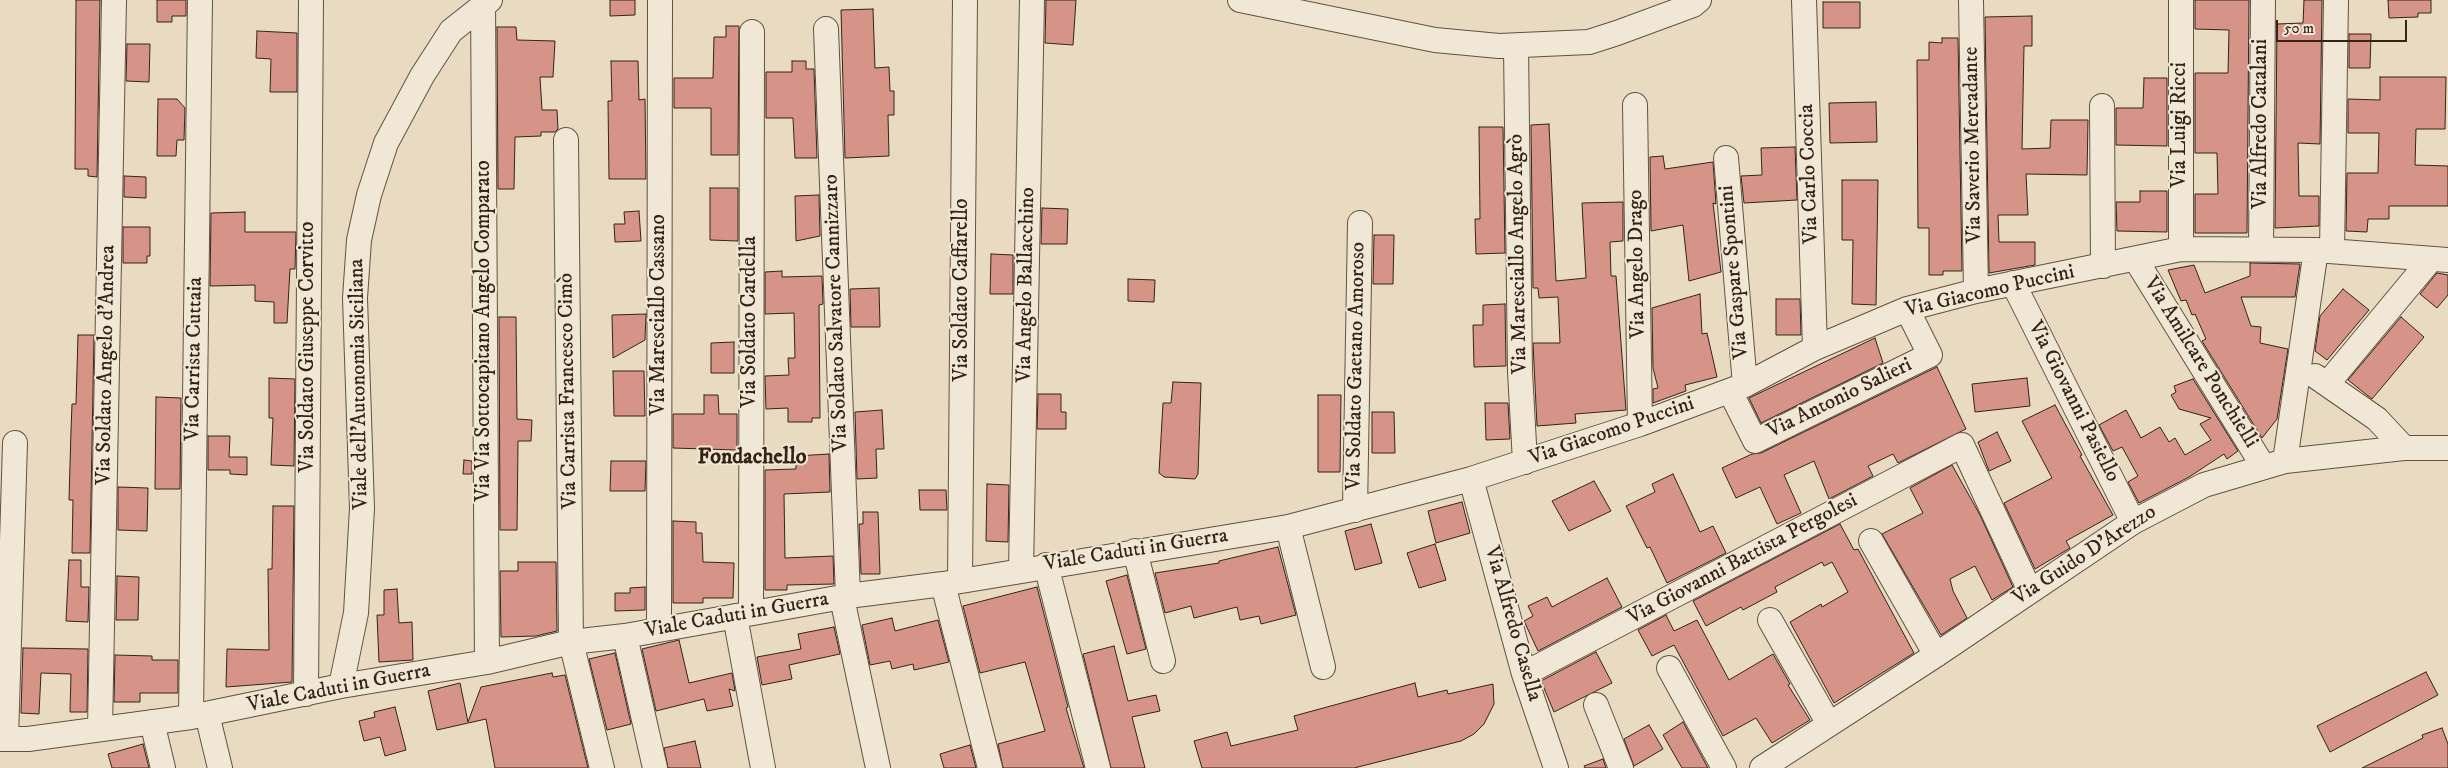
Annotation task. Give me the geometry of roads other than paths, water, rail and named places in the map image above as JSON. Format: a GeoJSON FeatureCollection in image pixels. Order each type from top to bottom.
{"type":"FeatureCollection","features":[{"type":"Feature","properties":{"kind":"street","name":"Via Soldato Angelo d'Andrea"},"geometry":{"type":"LineString","coordinates":[[100,729],[114,0]]}},
{"type":"Feature","properties":{"kind":"street","name":"Via Carrista Cuttaia"},"geometry":{"type":"LineString","coordinates":[[200,0],[199,716],[220,768]]}},
{"type":"Feature","properties":{"kind":"street","name":"Via Soldato Giuseppe Corvitto"},"geometry":{"type":"LineString","coordinates":[[306,694],[311,0]]}},
{"type":"Feature","properties":{"kind":"street","name":"Via Maresciallo Cassano"},"geometry":{"type":"LineString","coordinates":[[660,0],[660,629]]}},
{"type":"Feature","properties":{"kind":"street","name":"Via Soldato Caffarello"},"geometry":{"type":"LineString","coordinates":[[965,0],[952,582],[990,768]]}},
{"type":"Feature","properties":{"kind":"street","name":"Via Angelo Ballacchino"},"geometry":{"type":"LineString","coordinates":[[1021,570],[1032,0]]}},
{"type":"Feature","properties":{"kind":"street"},"geometry":{"type":"LineString","coordinates":[[1240,0],[1435,40],[1516,46],[1589,42],[1693,5],[1699,0]]}},
{"type":"Feature","properties":{"kind":"street","name":"Via Carlo Coccia"},"geometry":{"type":"LineString","coordinates":[[1804,0],[1815,348]]}},
{"type":"Feature","properties":{"kind":"street","name":"Via Saverio Mercadante"},"geometry":{"type":"LineString","coordinates":[[1971,0],[1976,291]]}},
{"type":"Feature","properties":{"kind":"street","name":"Via Luigi Ricci"},"geometry":{"type":"LineString","coordinates":[[2181,0],[2181,249]]}},
{"type":"Feature","properties":{"kind":"street","name":"Via Alfredo Catalani"},"geometry":{"type":"LineString","coordinates":[[2261,249],[2262,0]]}},
{"type":"Feature","properties":{"kind":"street"},"geometry":{"type":"LineString","coordinates":[[2274,463],[2324,250],[2336,0]]}},
{"type":"Feature","properties":{"kind":"street","name":"Via Via Sottocapitano Angelo Comparato"},"geometry":{"type":"LineString","coordinates":[[486,2],[487,662]]}},
{"type":"Feature","properties":{"kind":"street","name":"Viale dell'Autonomia Siciliana"},"geometry":{"type":"LineString","coordinates":[[341,686],[356,613],[362,508],[355,298],[359,240],[369,195],[386,143],[422,76],[451,31],[486,2]]}},
{"type":"Feature","properties":{"kind":"street","name":"Via Soldato Salvatore Cannizzaro"},"geometry":{"type":"LineString","coordinates":[[826,29],[845,597],[878,768]]}},
{"type":"Feature","properties":{"kind":"street","name":"Via Soldato Cardella"},"geometry":{"type":"LineString","coordinates":[[752,32],[743,615],[763,768]]}},
{"type":"Feature","properties":{"kind":"street","name":"Via Maresciallo Angelo Agrò"},"geometry":{"type":"LineString","coordinates":[[1516,46],[1520,372],[1525,462]]}},
{"type":"Feature","properties":{"kind":"street","name":"Via Angelo Drago"},"geometry":{"type":"LineString","coordinates":[[1635,105],[1640,424]]}},
{"type":"Feature","properties":{"kind":"street"},"geometry":{"type":"LineString","coordinates":[[2102,106],[2103,266]]}},
{"type":"Feature","properties":{"kind":"street","name":"Via Carrista Francesco Cimò"},"geometry":{"type":"LineString","coordinates":[[566,140],[571,642],[602,768]]}},
{"type":"Feature","properties":{"kind":"street","name":"Via Gaspare Spontini"},"geometry":{"type":"LineString","coordinates":[[1726,158],[1737,388]]}},
{"type":"Feature","properties":{"kind":"street","name":"Via Soldato Gaetano Amoroso"},"geometry":{"type":"LineString","coordinates":[[1355,510],[1360,223]]}},
{"type":"Feature","properties":{"kind":"street","name":"Via Giacomo Puccini"},"geometry":{"type":"LineString","coordinates":[[1471,479],[1640,424],[1737,388],[1815,348],[1907,309],[1976,291],[2136,260],[2181,249],[2324,250],[2439,260]]}},
{"type":"Feature","properties":{"kind":"street","name":"Via Amilcare Ponchielli"},"geometry":{"type":"LineString","coordinates":[[2136,260],[2274,463]]}},
{"type":"Feature","properties":{"kind":"street"},"geometry":{"type":"LineString","coordinates":[[2328,383],[2439,260]]}},
{"type":"Feature","properties":{"kind":"street","name":"Via Giovanni Pasiello"},"geometry":{"type":"LineString","coordinates":[[2013,284],[2133,522]]}},
{"type":"Feature","properties":{"kind":"street","name":"Via Antonio Salieri"},"geometry":{"type":"LineString","coordinates":[[1737,388],[1755,440],[1930,355],[1907,309]]}},
{"type":"Feature","properties":{"kind":"street"},"geometry":{"type":"LineString","coordinates":[[2298,367],[2328,383],[2377,418],[2404,448]]}},
{"type":"Feature","properties":{"kind":"street"},"geometry":{"type":"LineString","coordinates":[[3,739],[15,443]]}},
{"type":"Feature","properties":{"kind":"street","name":"Via Giovanni Battista Pergolesi"},"geometry":{"type":"LineString","coordinates":[[1524,674],[1962,445],[2030,591]]}},
{"type":"Feature","properties":{"kind":"street","name":"Via Guido D'Arezzo"},"geometry":{"type":"LineString","coordinates":[[1762,768],[1936,655],[2133,522],[2204,485],[2274,463],[2404,448],[2448,448]]}},
{"type":"Feature","properties":{"kind":"street","name":"Viale Caduti in Guerra"},"geometry":{"type":"LineString","coordinates":[[3,739],[28,739],[199,716],[341,686],[487,662],[571,642],[625,636],[845,597],[952,582],[1046,565],[1288,527],[1471,479]]}},
{"type":"Feature","properties":{"kind":"street","name":"Via Alfredo Casella"},"geometry":{"type":"LineString","coordinates":[[1471,479],[1524,674],[1556,768]]}},
{"type":"Feature","properties":{"kind":"street"},"geometry":{"type":"LineString","coordinates":[[1288,527],[1323,667]]}},
{"type":"Feature","properties":{"kind":"street"},"geometry":{"type":"LineString","coordinates":[[1871,541],[1936,655]]}},
{"type":"Feature","properties":{"kind":"street"},"geometry":{"type":"LineString","coordinates":[[1135,551],[1163,661]]}},
{"type":"Feature","properties":{"kind":"street"},"geometry":{"type":"LineString","coordinates":[[1046,565],[1098,768]]}},
{"type":"Feature","properties":{"kind":"street"},"geometry":{"type":"LineString","coordinates":[[1770,620],[1830,724]]}},
{"type":"Feature","properties":{"kind":"street"},"geometry":{"type":"LineString","coordinates":[[625,636],[655,768]]}},
{"type":"Feature","properties":{"kind":"street"},"geometry":{"type":"LineString","coordinates":[[1669,668],[1724,768]]}},
{"type":"Feature","properties":{"kind":"street"},"geometry":{"type":"LineString","coordinates":[[1596,704],[1621,768]]}},
{"type":"Feature","properties":{"kind":"street"},"geometry":{"type":"LineString","coordinates":[[152,722],[163,768]]}},
{"type":"Feature","properties":{"kind":"district","name":"Fondachello"},"geometry":{"type":"Point","coordinates":[752,458]}}]}
